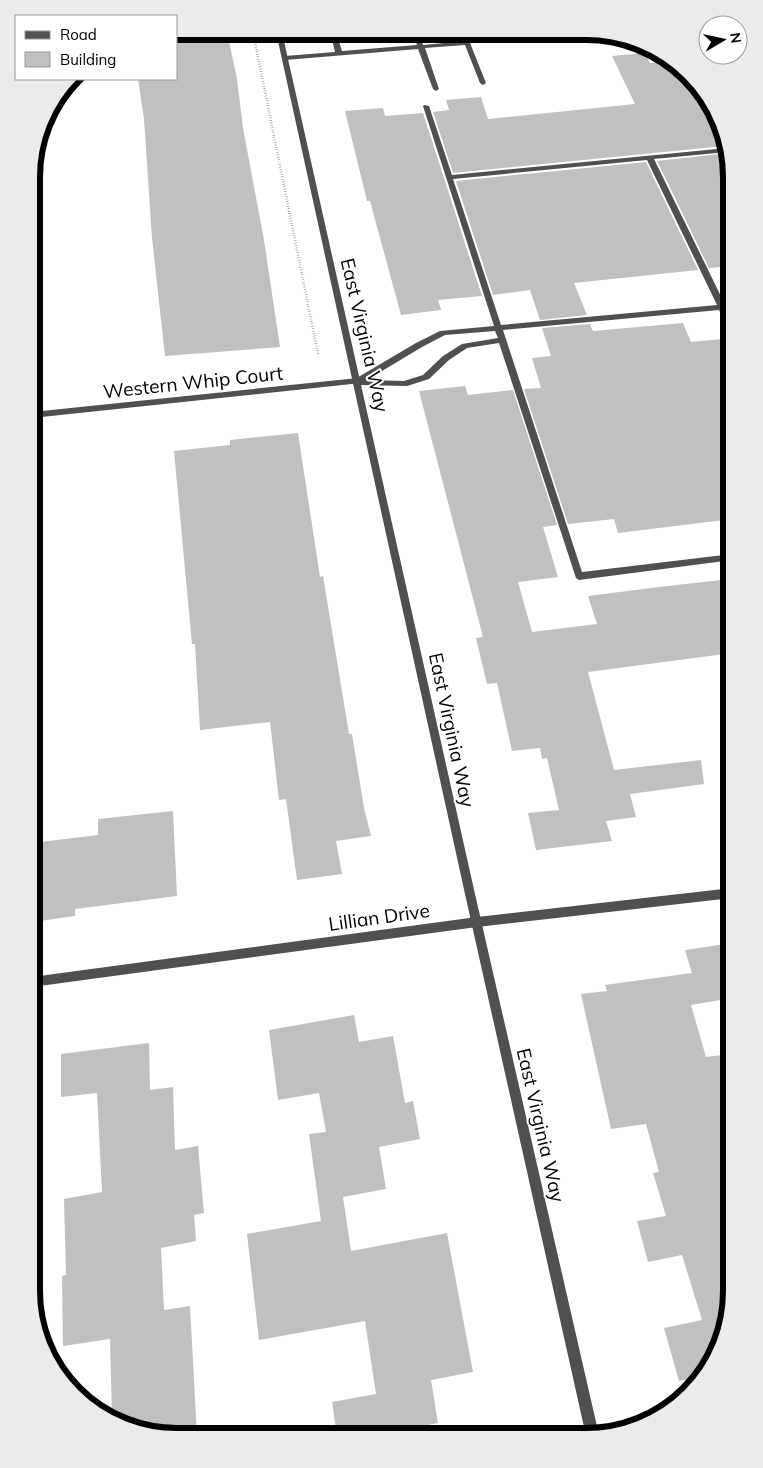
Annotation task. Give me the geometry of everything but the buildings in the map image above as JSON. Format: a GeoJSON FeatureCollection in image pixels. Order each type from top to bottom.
{"type":"FeatureCollection","features":[{"type":"Feature","properties":{"kind":"street","name":"East Virginia Way"},"geometry":{"type":"LineString","coordinates":[[281,40],[591,1428]]}},
{"type":"Feature","properties":{"kind":"street"},"geometry":{"type":"LineString","coordinates":[[335,40],[339,53]]}},
{"type":"Feature","properties":{"kind":"street"},"geometry":{"type":"LineString","coordinates":[[419,40],[436,89]]}},
{"type":"Feature","properties":{"kind":"street"},"geometry":{"type":"LineString","coordinates":[[285,58],[467,43],[470,40]]}},
{"type":"Feature","properties":{"kind":"street"},"geometry":{"type":"LineString","coordinates":[[467,43],[482,83]]}},
{"type":"Feature","properties":{"kind":"street"},"geometry":{"type":"LineString","coordinates":[[426,106],[579,576],[723,558]]}},
{"type":"Feature","properties":{"kind":"street"},"geometry":{"type":"LineString","coordinates":[[449,177],[720,151]]}},
{"type":"Feature","properties":{"kind":"street"},"geometry":{"type":"LineString","coordinates":[[649,157],[723,311]]}},
{"type":"Feature","properties":{"kind":"street"},"geometry":{"type":"LineString","coordinates":[[358,382],[419,345],[443,333],[721,307]]}},
{"type":"Feature","properties":{"kind":"street","name":"Western Whip Court"},"geometry":{"type":"LineString","coordinates":[[40,414],[358,382],[404,384],[426,377],[446,358],[465,346],[502,340]]}},
{"type":"Feature","properties":{"kind":"street","name":"Lillian Drive"},"geometry":{"type":"LineString","coordinates":[[40,981],[477,922],[723,894]]}},
{"type":"Feature","properties":{"kind":"path"},"geometry":{"type":"LineString","coordinates":[[255,40],[318,354]]}}]}
